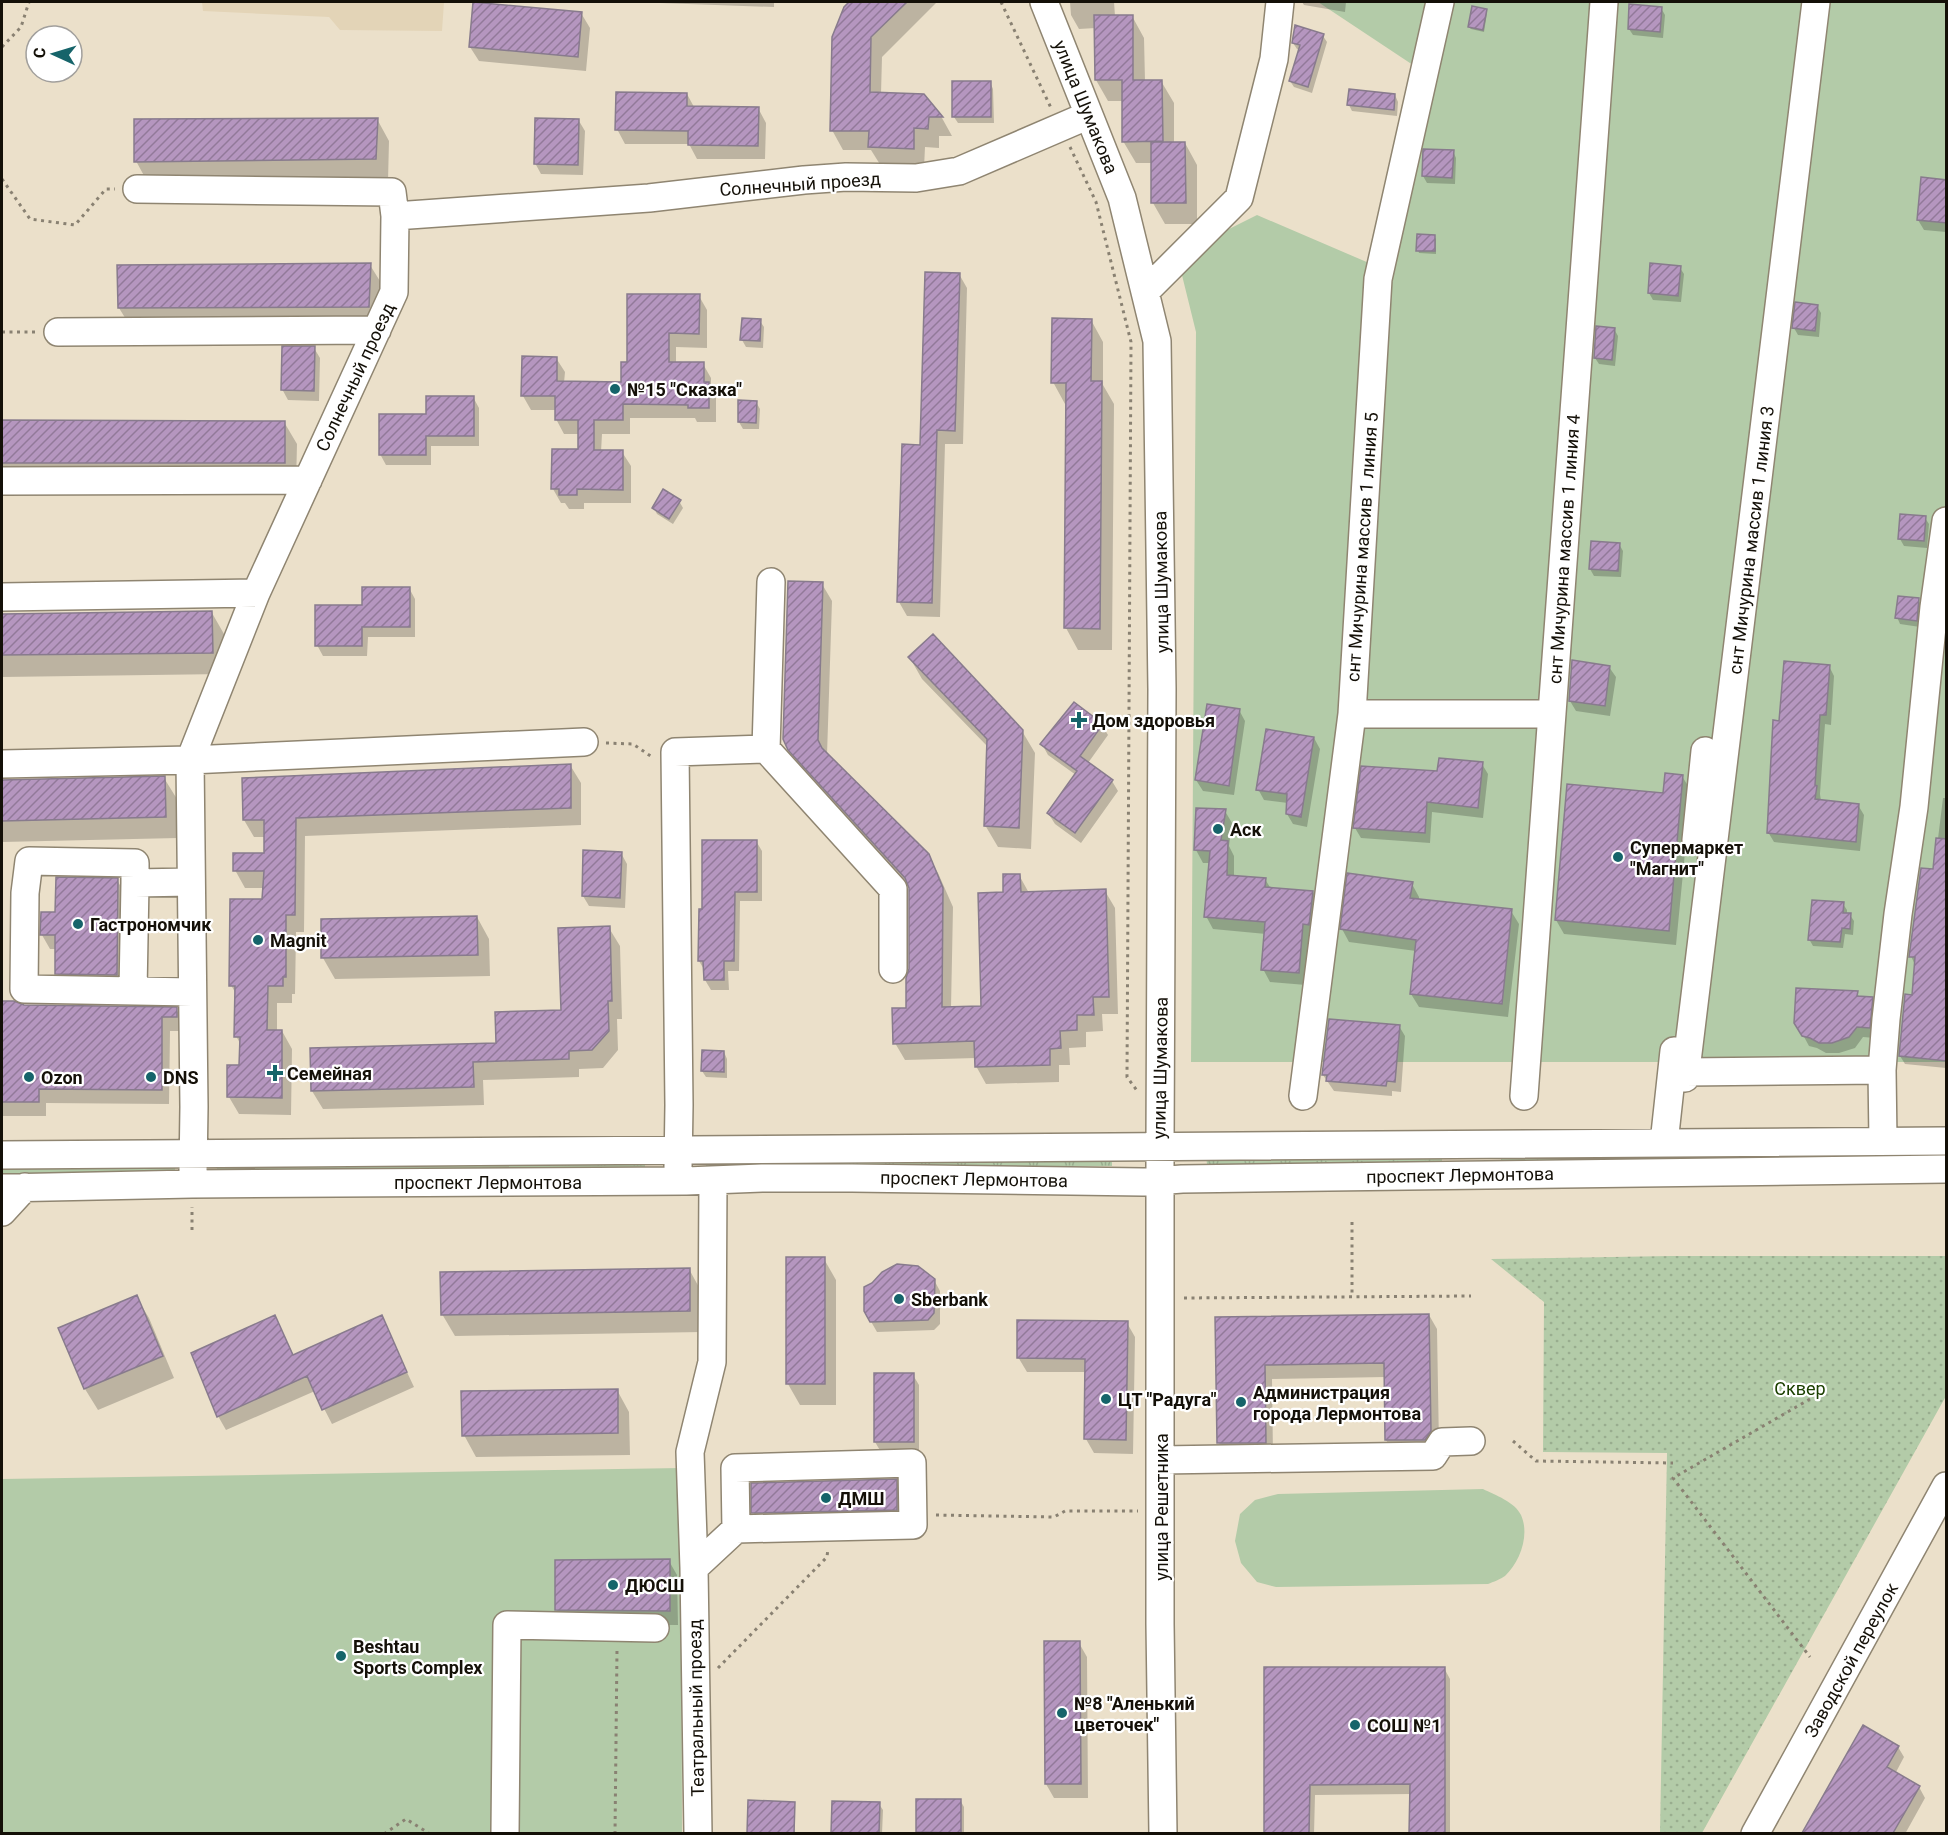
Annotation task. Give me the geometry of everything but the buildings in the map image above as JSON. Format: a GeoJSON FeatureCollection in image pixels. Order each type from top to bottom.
{"type":"FeatureCollection","features":[{"type":"Feature","properties":{"kind":"street","name":"улица Шумакова"},"geometry":{"type":"LineString","coordinates":[[1044,2],[1122,198],[1157,340],[1162,689],[1161,1181]]}},
{"type":"Feature","properties":{"kind":"street"},"geometry":{"type":"LineString","coordinates":[[1145,292],[1239,198],[1274,59],[1280,2]]}},
{"type":"Feature","properties":{"kind":"street","name":"снт Мичурина массив 1 линия 5"},"geometry":{"type":"LineString","coordinates":[[1303,1096],[1352,714],[1378,279],[1440,2]]}},
{"type":"Feature","properties":{"kind":"street","name":"снт Мичурина массив 1 линия 4"},"geometry":{"type":"LineString","coordinates":[[1524,1096],[1604,2]]}},
{"type":"Feature","properties":{"kind":"street","name":"снт Мичурина массив 1 линия 3"},"geometry":{"type":"LineString","coordinates":[[1816,2],[1685,1075],[1882,1070]]}},
{"type":"Feature","properties":{"kind":"street","name":"Солнечный проезд"},"geometry":{"type":"LineString","coordinates":[[192,1184],[190,760],[256,593],[394,292],[395,216],[649,198],[804,180],[846,177],[916,178],[959,171],[1089,115]]}},
{"type":"Feature","properties":{"kind":"street"},"geometry":{"type":"LineString","coordinates":[[137,189],[392,192],[395,216]]}},
{"type":"Feature","properties":{"kind":"street"},"geometry":{"type":"LineString","coordinates":[[58,332],[377,330]]}},
{"type":"Feature","properties":{"kind":"street"},"geometry":{"type":"LineString","coordinates":[[2,481],[308,480]]}},
{"type":"Feature","properties":{"kind":"street"},"geometry":{"type":"LineString","coordinates":[[1883,1141],[1882,1070],[1898,914],[1914,807],[1934,607],[1947,521]]}},
{"type":"Feature","properties":{"kind":"street"},"geometry":{"type":"LineString","coordinates":[[771,582],[766,749],[893,889],[893,969]]}},
{"type":"Feature","properties":{"kind":"street"},"geometry":{"type":"LineString","coordinates":[[2,597],[256,593]]}},
{"type":"Feature","properties":{"kind":"street"},"geometry":{"type":"LineString","coordinates":[[1352,714],[1552,714]]}},
{"type":"Feature","properties":{"kind":"street"},"geometry":{"type":"LineString","coordinates":[[2,764],[190,760],[584,742]]}},
{"type":"Feature","properties":{"kind":"street"},"geometry":{"type":"LineString","coordinates":[[678,1180],[675,752],[766,749]]}},
{"type":"Feature","properties":{"kind":"street"},"geometry":{"type":"LineString","coordinates":[[1664,1143],[1705,751]]}},
{"type":"Feature","properties":{"kind":"street"},"geometry":{"type":"LineString","coordinates":[[133,991],[135,862],[29,861],[25,893],[24,989],[133,991],[192,992]]}},
{"type":"Feature","properties":{"kind":"street"},"geometry":{"type":"LineString","coordinates":[[135,883],[191,882]]}},
{"type":"Feature","properties":{"kind":"street","name":"проспект Лермонтова"},"geometry":{"type":"LineString","coordinates":[[2,1155],[1947,1141]]}},
{"type":"Feature","properties":{"kind":"street","name":"проспект Лермонтова"},"geometry":{"type":"LineString","coordinates":[[13,1188],[192,1184],[852,1178],[1161,1181],[1947,1169]]}},
{"type":"Feature","properties":{"kind":"street","name":"Театральный проезд"},"geometry":{"type":"LineString","coordinates":[[698,1833],[690,1452],[712,1362],[713,1180]]}},
{"type":"Feature","properties":{"kind":"street","name":"улица Решетника"},"geometry":{"type":"LineString","coordinates":[[1161,1181],[1160,1624],[1163,1833]]}},
{"type":"Feature","properties":{"kind":"street"},"geometry":{"type":"LineString","coordinates":[[2,1212],[13,1188]]}},
{"type":"Feature","properties":{"kind":"street"},"geometry":{"type":"LineString","coordinates":[[1161,1460],[1433,1456],[1442,1442],[1471,1441]]}},
{"type":"Feature","properties":{"kind":"street"},"geometry":{"type":"LineString","coordinates":[[694,1568],[736,1529],[913,1525],[912,1463],[735,1468],[736,1529]]}},
{"type":"Feature","properties":{"kind":"street","name":"Заводской переулок"},"geometry":{"type":"LineString","coordinates":[[1755,1833],[1947,1486]]}},
{"type":"Feature","properties":{"kind":"street"},"geometry":{"type":"LineString","coordinates":[[505,1833],[507,1625],[655,1628]]}},
{"type":"Feature","properties":{"kind":"path"},"geometry":{"type":"LineString","coordinates":[[2,47],[21,27],[29,2]]}},
{"type":"Feature","properties":{"kind":"path"},"geometry":{"type":"LineString","coordinates":[[1001,2],[1096,202],[1131,342],[1127,1077],[1143,1099]]}},
{"type":"Feature","properties":{"kind":"path"},"geometry":{"type":"LineString","coordinates":[[2,179],[30,219],[75,225],[106,189],[137,189]]}},
{"type":"Feature","properties":{"kind":"path"},"geometry":{"type":"LineString","coordinates":[[2,332],[58,332]]}},
{"type":"Feature","properties":{"kind":"path"},"geometry":{"type":"LineString","coordinates":[[584,742],[633,744],[676,773]]}},
{"type":"Feature","properties":{"kind":"path"},"geometry":{"type":"LineString","coordinates":[[1352,1222],[1352,1297]]}},
{"type":"Feature","properties":{"kind":"path"},"geometry":{"type":"LineString","coordinates":[[1184,1298],[1470,1296]]}},
{"type":"Feature","properties":{"kind":"path"},"geometry":{"type":"LineString","coordinates":[[1810,1399],[1673,1478],[1810,1657]]}},
{"type":"Feature","properties":{"kind":"path"},"geometry":{"type":"LineString","coordinates":[[1513,1441],[1536,1461],[1673,1463]]}},
{"type":"Feature","properties":{"kind":"path"},"geometry":{"type":"LineString","coordinates":[[913,1515],[1054,1517],[1065,1511],[1144,1511]]}},
{"type":"Feature","properties":{"kind":"path"},"geometry":{"type":"LineString","coordinates":[[696,1690],[827,1557]]}},
{"type":"Feature","properties":{"kind":"path"},"geometry":{"type":"LineString","coordinates":[[615,1833],[617,1628]]}},
{"type":"Feature","properties":{"kind":"path"},"geometry":{"type":"LineString","coordinates":[[384,1833],[406,1819],[430,1833]]}},
{"type":"Feature","properties":{"kind":"shaded area"},"geometry":{"type":"Polygon","coordinates":[[[202,2],[444,2],[442,31],[340,30],[329,17],[203,11],[202,2]]]}},
{"type":"Feature","properties":{"kind":"green space"},"geometry":{"type":"Polygon","coordinates":[[[1318,2],[1946,2],[1946,1062],[1191,1062],[1196,332],[1177,255],[1257,215],[1390,272],[1422,71],[1318,2]]]}},
{"type":"Feature","properties":{"kind":"green space"},"geometry":{"type":"Polygon","coordinates":[[[1946,1150],[1946,1158],[1501,1163],[1501,1155],[1946,1150]]]}},
{"type":"Feature","properties":{"kind":"green space"},"geometry":{"type":"Polygon","coordinates":[[[1442,1155],[1442,1164],[1207,1164],[1206,1157],[1442,1155]]]}},
{"type":"Feature","properties":{"kind":"green space"},"geometry":{"type":"Polygon","coordinates":[[[1112,1158],[1112,1166],[706,1169],[706,1162],[1112,1158]]]}},
{"type":"Feature","properties":{"kind":"green space"},"geometry":{"type":"Polygon","coordinates":[[[645,1162],[645,1170],[217,1174],[217,1167],[645,1162]]]}},
{"type":"Feature","properties":{"kind":"green space"},"geometry":{"type":"Polygon","coordinates":[[[2,1167],[175,1167],[175,1174],[2,1174],[2,1167]]]}},
{"type":"Feature","properties":{"kind":"green space","name":"Сквер"},"geometry":{"type":"Polygon","coordinates":[[[1671,1256],[1946,1256],[1946,1396],[1702,1833],[1660,1833],[1667,1453],[1543,1452],[1544,1302],[1491,1259],[1671,1256]]]}},
{"type":"Feature","properties":{"kind":"green space","name":"Beshtau Sports Complex"},"geometry":{"type":"Polygon","coordinates":[[[681,1468],[682,1833],[2,1833],[2,1479],[681,1468]]]}},
{"type":"Feature","properties":{"kind":"green space"},"geometry":{"type":"Polygon","coordinates":[[[1483,1489],[1514,1506],[1524,1523],[1522,1548],[1515,1563],[1505,1576],[1488,1584],[1276,1587],[1257,1582],[1241,1563],[1235,1541],[1240,1514],[1255,1500],[1278,1494],[1483,1489]]]}},
{"type":"Feature","properties":{"kind":"place","name":"№15 \"Сказка\""},"geometry":{"type":"Point","coordinates":[615,389]}},
{"type":"Feature","properties":{"kind":"place","name":"Дом здоровья"},"geometry":{"type":"Point","coordinates":[1079,720]}},
{"type":"Feature","properties":{"kind":"place","name":"Аск"},"geometry":{"type":"Point","coordinates":[1218,829]}},
{"type":"Feature","properties":{"kind":"place","name":"Супермаркет \"Магнит\""},"geometry":{"type":"Point","coordinates":[1618,857]}},
{"type":"Feature","properties":{"kind":"place","name":"Гастрономчик"},"geometry":{"type":"Point","coordinates":[78,924]}},
{"type":"Feature","properties":{"kind":"place","name":"Magnit"},"geometry":{"type":"Point","coordinates":[258,940]}},
{"type":"Feature","properties":{"kind":"place","name":"Семейная"},"geometry":{"type":"Point","coordinates":[275,1073]}},
{"type":"Feature","properties":{"kind":"place","name":"Ozon"},"geometry":{"type":"Point","coordinates":[29,1077]}},
{"type":"Feature","properties":{"kind":"place","name":"DNS"},"geometry":{"type":"Point","coordinates":[151,1077]}},
{"type":"Feature","properties":{"kind":"place","name":"Sberbank"},"geometry":{"type":"Point","coordinates":[899,1299]}},
{"type":"Feature","properties":{"kind":"place","name":"ЦТ \"Радуга\""},"geometry":{"type":"Point","coordinates":[1106,1399]}},
{"type":"Feature","properties":{"kind":"place","name":"Администрация города Лермонтова"},"geometry":{"type":"Point","coordinates":[1241,1402]}},
{"type":"Feature","properties":{"kind":"place","name":"ДМШ"},"geometry":{"type":"Point","coordinates":[826,1498]}},
{"type":"Feature","properties":{"kind":"place","name":"ДЮСШ"},"geometry":{"type":"Point","coordinates":[613,1585]}},
{"type":"Feature","properties":{"kind":"place","name":"Beshtau Sports Complex"},"geometry":{"type":"Point","coordinates":[341,1656]}},
{"type":"Feature","properties":{"kind":"place","name":"№8 \"Аленький цветочек\""},"geometry":{"type":"Point","coordinates":[1062,1713]}},
{"type":"Feature","properties":{"kind":"place","name":"СОШ №1"},"geometry":{"type":"Point","coordinates":[1355,1725]}}]}
